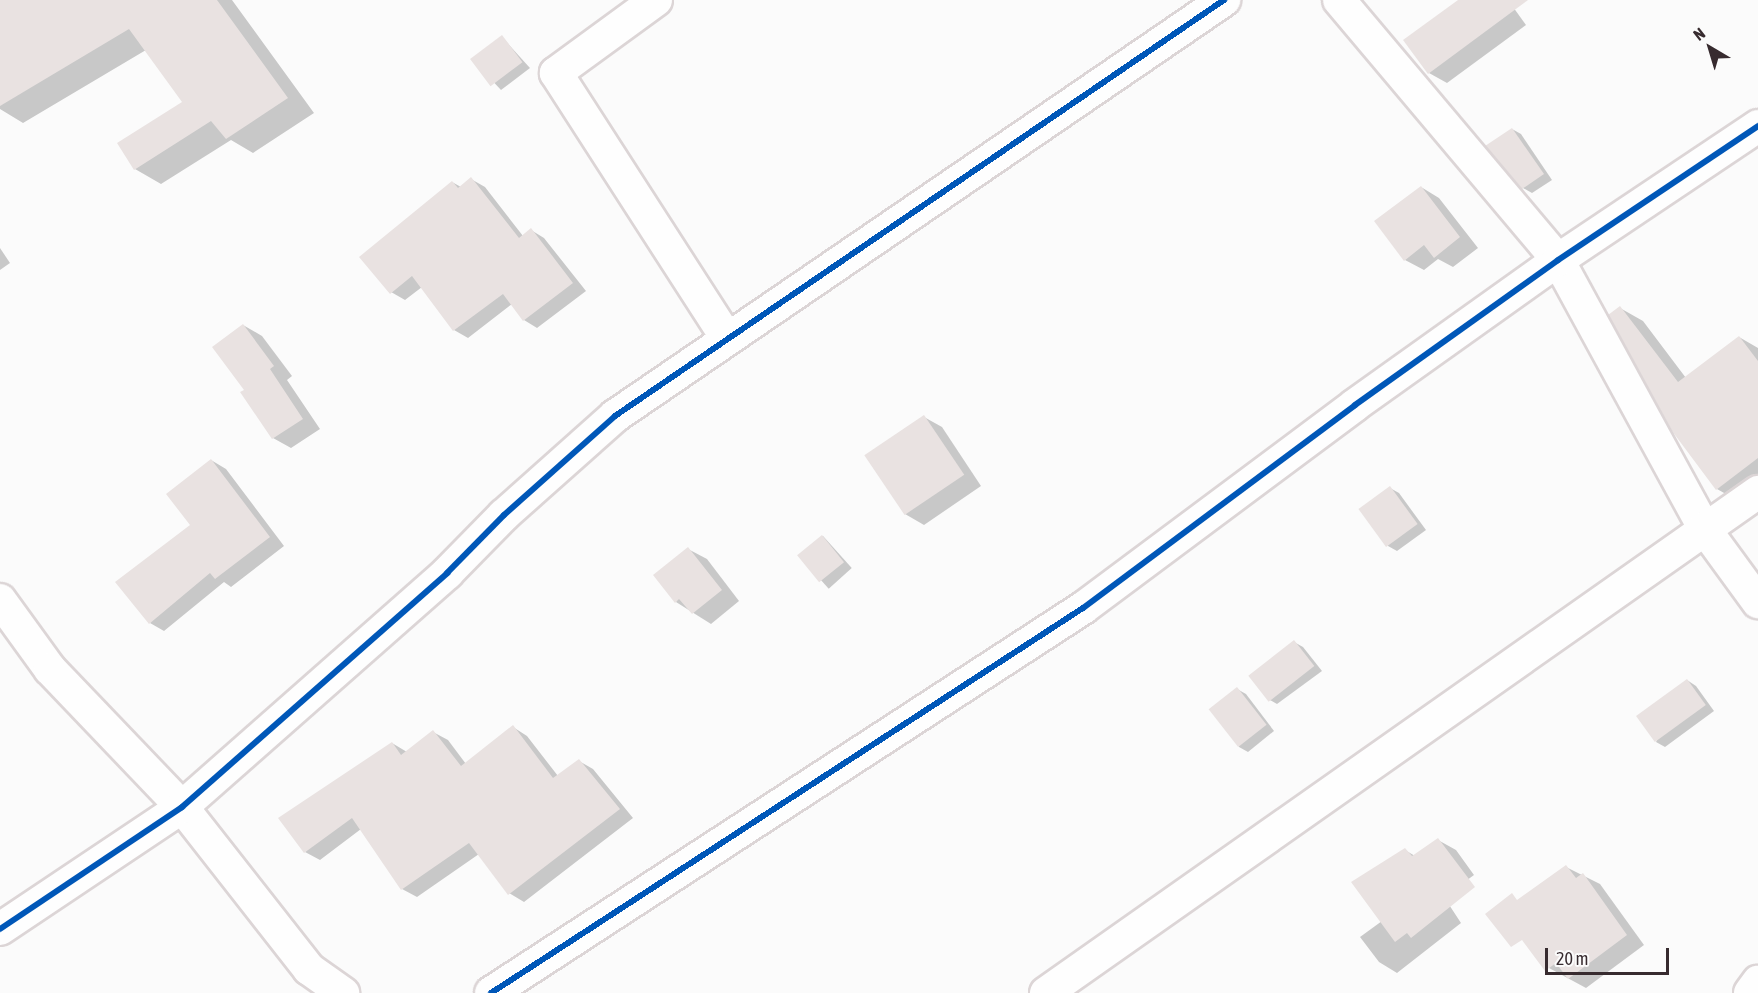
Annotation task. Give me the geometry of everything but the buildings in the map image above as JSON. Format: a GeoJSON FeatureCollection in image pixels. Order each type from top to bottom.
{"type":"FeatureCollection","features":[{"type":"Feature","properties":{"kind":"street"},"geometry":{"type":"LineString","coordinates":[[656,0],[556,73],[727,338]]}},
{"type":"Feature","properties":{"kind":"street"},"geometry":{"type":"LineString","coordinates":[[0,929],[182,807],[447,573],[504,515],[615,416],[1224,0]]}},
{"type":"Feature","properties":{"kind":"street"},"geometry":{"type":"LineString","coordinates":[[1339,0],[1558,260],[1704,528],[1758,602]]}},
{"type":"Feature","properties":{"kind":"street"},"geometry":{"type":"LineString","coordinates":[[491,993],[1083,608],[1354,405],[1558,260],[1758,126]]}},
{"type":"Feature","properties":{"kind":"street"},"geometry":{"type":"LineString","coordinates":[[1046,993],[1758,492]]}},
{"type":"Feature","properties":{"kind":"street"},"geometry":{"type":"LineString","coordinates":[[0,600],[50,669],[182,807],[309,969],[343,993]]}},
{"type":"Feature","properties":{"kind":"street"},"geometry":{"type":"LineString","coordinates":[[1750,993],[1758,982]]}},
{"type":"Feature","properties":{"kind":"cycle path"},"geometry":{"type":"LineString","coordinates":[[0,929],[182,807],[447,573],[504,515],[615,416],[1224,0]]}},
{"type":"Feature","properties":{"kind":"cycle path"},"geometry":{"type":"LineString","coordinates":[[491,993],[1083,608],[1355,405],[1558,260],[1758,126]]}}]}
